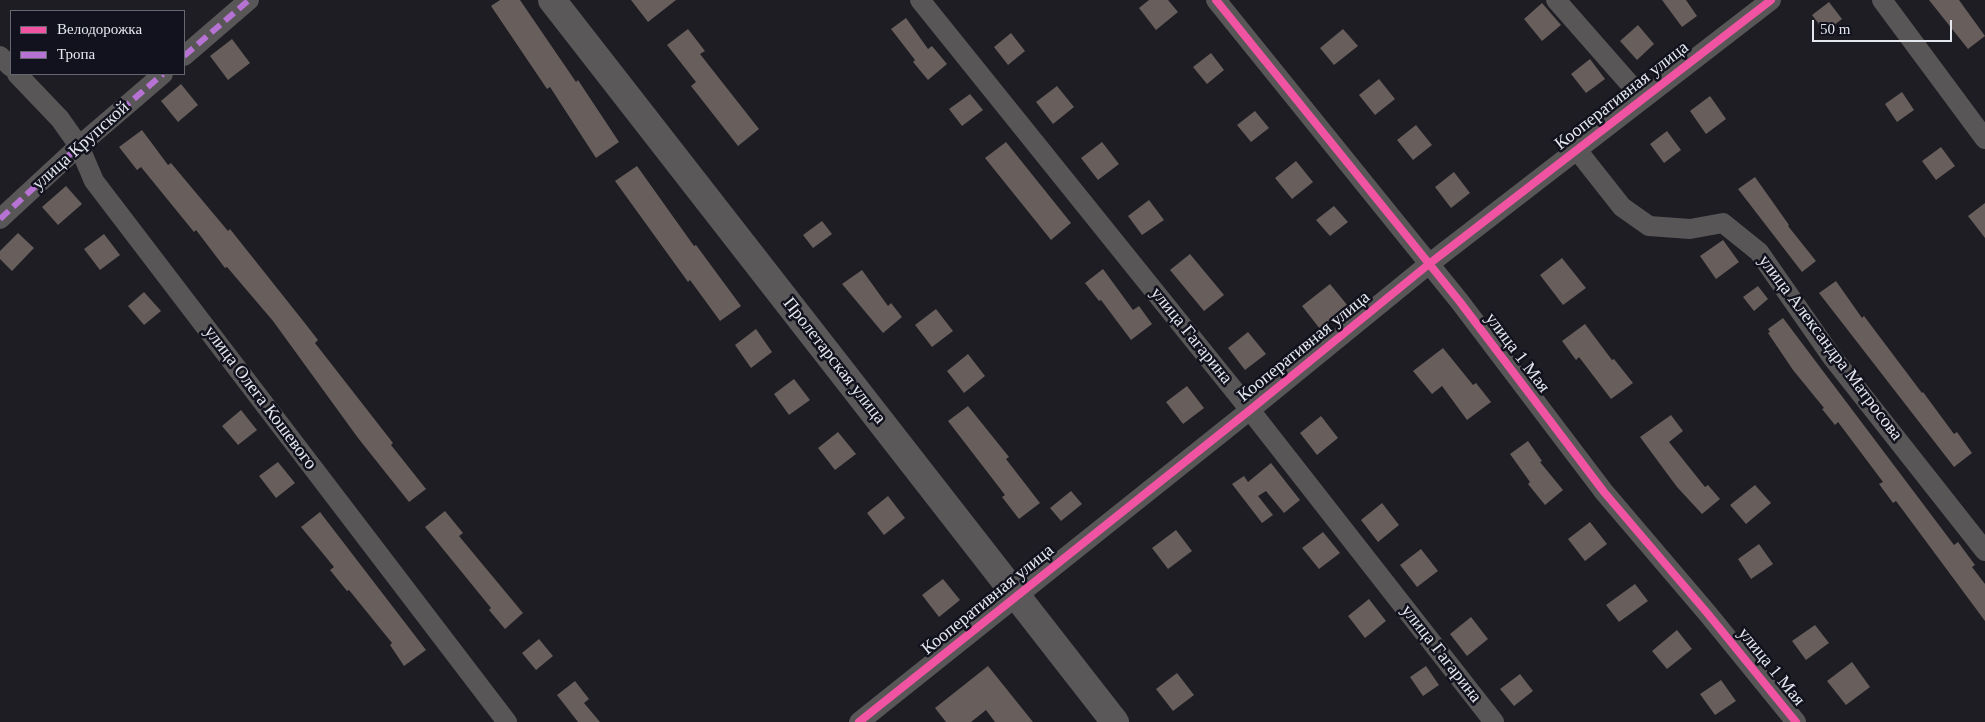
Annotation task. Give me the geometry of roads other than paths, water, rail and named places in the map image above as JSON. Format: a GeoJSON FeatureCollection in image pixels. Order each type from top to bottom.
{"type":"FeatureCollection","features":[{"type":"Feature","properties":{"kind":"main road","name":"Пролетарская улица"},"geometry":{"type":"LineString","coordinates":[[552,0],[1115,722]]}},
{"type":"Feature","properties":{"kind":"street"},"geometry":{"type":"LineString","coordinates":[[185,55],[250,0]]}},
{"type":"Feature","properties":{"kind":"street","name":"улица Гагарина"},"geometry":{"type":"LineString","coordinates":[[920,0],[1250,410],[1494,722]]}},
{"type":"Feature","properties":{"kind":"street","name":"улица 1 Мая"},"geometry":{"type":"LineString","coordinates":[[1216,0],[1460,302],[1604,492],[1708,614],[1796,722]]}},
{"type":"Feature","properties":{"kind":"street"},"geometry":{"type":"LineString","coordinates":[[1556,0],[1643,99]]}},
{"type":"Feature","properties":{"kind":"street","name":"Кооперативная улица"},"geometry":{"type":"LineString","coordinates":[[859,722],[1250,410],[1429,264],[1771,0]]}},
{"type":"Feature","properties":{"kind":"street"},"geometry":{"type":"LineString","coordinates":[[1882,0],[1985,139]]}},
{"type":"Feature","properties":{"kind":"street"},"geometry":{"type":"LineString","coordinates":[[0,56],[10,66]]}},
{"type":"Feature","properties":{"kind":"street","name":"улица Олега Кошевого"},"geometry":{"type":"LineString","coordinates":[[18,75],[60,119],[79,146],[94,181],[507,722]]}},
{"type":"Feature","properties":{"kind":"street","name":"улица Крупской"},"geometry":{"type":"LineString","coordinates":[[0,219],[79,146],[162,75]]}},
{"type":"Feature","properties":{"kind":"street","name":"улица Александра Матросова"},"geometry":{"type":"LineString","coordinates":[[1577,150],[1622,206],[1649,226],[1690,228],[1723,223],[1759,252],[1832,357],[1985,550]]}}]}
